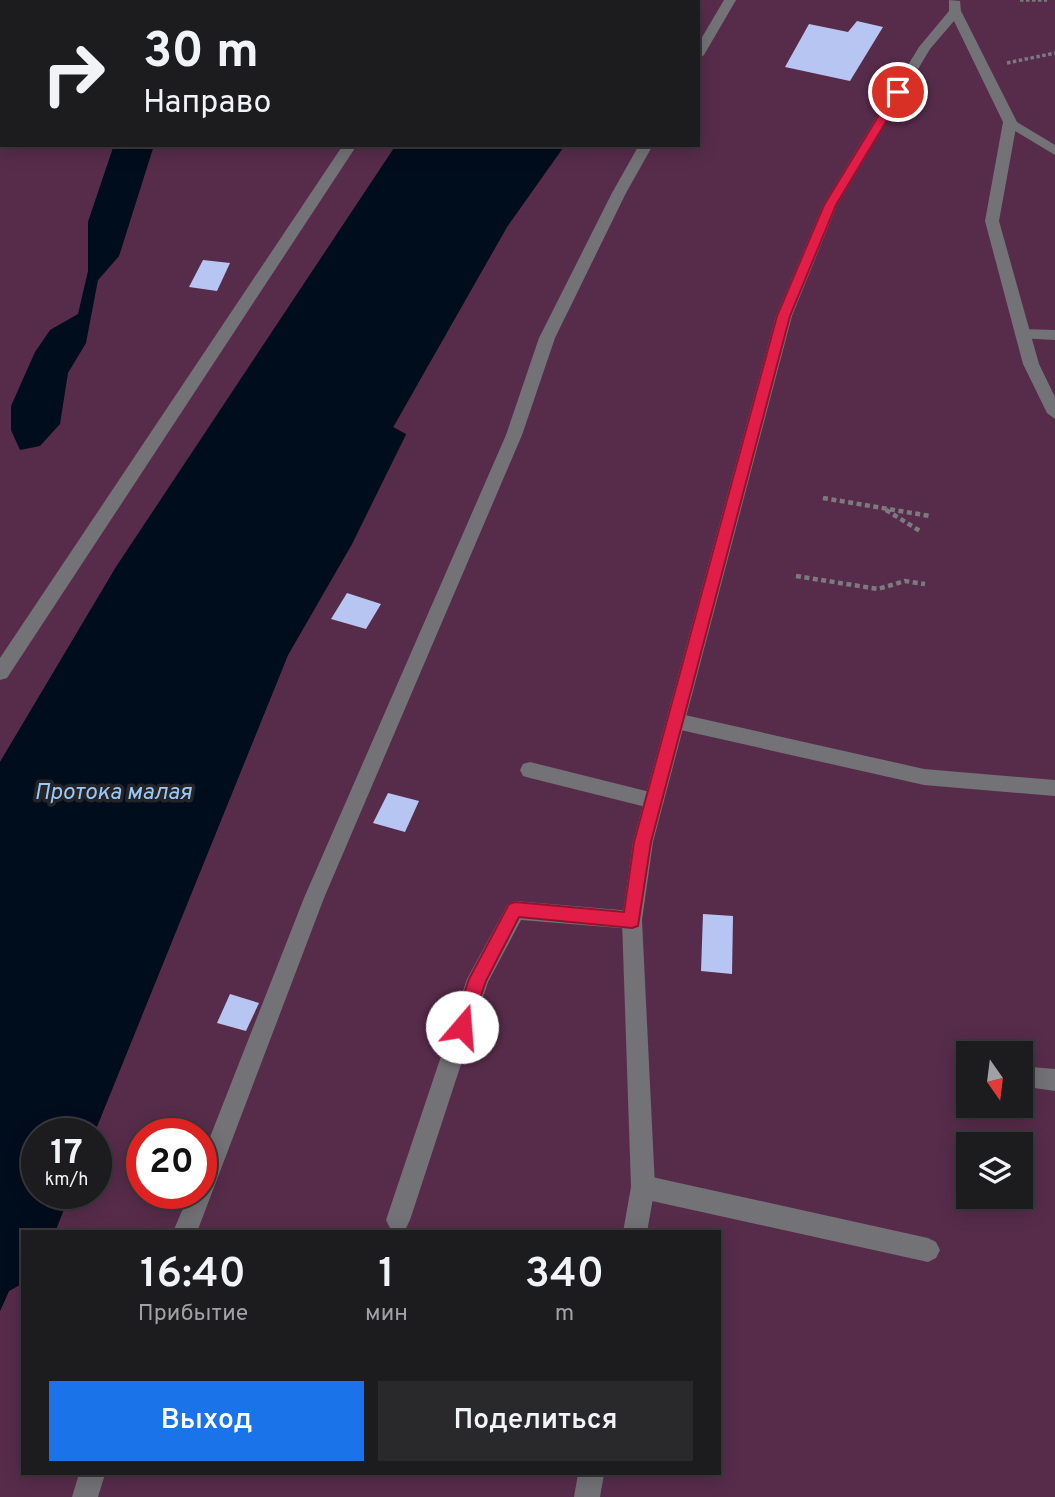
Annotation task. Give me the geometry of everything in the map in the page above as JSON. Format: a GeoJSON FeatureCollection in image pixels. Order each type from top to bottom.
{"type":"FeatureCollection","features":[{"type":"Feature","properties":{"kind":"street"},"geometry":{"type":"LineString","coordinates":[[700,52],[730,0]]}},
{"type":"Feature","properties":{"kind":"street"},"geometry":{"type":"LineString","coordinates":[[635,1230],[643,1187],[632,920],[643,842],[784,316],[830,205],[925,47],[955,5],[1010,122],[1055,151]]}},
{"type":"Feature","properties":{"kind":"street"},"geometry":{"type":"LineString","coordinates":[[1010,122],[992,221],[1031,364],[1055,413]]}},
{"type":"Feature","properties":{"kind":"street"},"geometry":{"type":"LineString","coordinates":[[0,673],[349,147]]}},
{"type":"Feature","properties":{"kind":"street"},"geometry":{"type":"LineString","coordinates":[[217,1150],[314,898],[514,435],[547,338],[645,147]]}},
{"type":"Feature","properties":{"kind":"street"},"geometry":{"type":"LineString","coordinates":[[1023,334],[1055,335]]}},
{"type":"Feature","properties":{"kind":"street"},"geometry":{"type":"LineString","coordinates":[[676,720],[924,777],[1055,788]]}},
{"type":"Feature","properties":{"kind":"street"},"geometry":{"type":"LineString","coordinates":[[530,770],[654,801]]}},
{"type":"Feature","properties":{"kind":"street"},"geometry":{"type":"LineString","coordinates":[[398,1220],[478,979],[515,909],[632,920]]}},
{"type":"Feature","properties":{"kind":"street"},"geometry":{"type":"LineString","coordinates":[[1033,1077],[1055,1080]]}},
{"type":"Feature","properties":{"kind":"street"},"geometry":{"type":"LineString","coordinates":[[643,1187],[928,1250]]}},
{"type":"Feature","properties":{"kind":"street"},"geometry":{"type":"LineString","coordinates":[[186,1230],[194,1209]]}},
{"type":"Feature","properties":{"kind":"street"},"geometry":{"type":"LineString","coordinates":[[85,1497],[92,1475]]}},
{"type":"Feature","properties":{"kind":"street"},"geometry":{"type":"LineString","coordinates":[[587,1497],[591,1475]]}},
{"type":"Feature","properties":{"kind":"path"},"geometry":{"type":"LineString","coordinates":[[1020,0],[1047,0]]}},
{"type":"Feature","properties":{"kind":"path"},"geometry":{"type":"LineString","coordinates":[[999,65],[1055,53]]}},
{"type":"Feature","properties":{"kind":"path"},"geometry":{"type":"LineString","coordinates":[[822,498],[930,516]]}},
{"type":"Feature","properties":{"kind":"path"},"geometry":{"type":"LineString","coordinates":[[883,508],[920,531]]}},
{"type":"Feature","properties":{"kind":"path"},"geometry":{"type":"LineString","coordinates":[[796,576],[878,589],[905,580],[925,584]]}},
{"type":"Feature","properties":{"kind":"shaded area"},"geometry":{"type":"Polygon","coordinates":[[[700,0],[1055,0],[1055,1497],[0,1497],[0,1311],[9,1291],[21,1284],[21,1475],[721,1475],[721,1230],[56,1230],[64,1209],[112,1209],[112,1118],[100,1118],[288,655],[352,544],[406,435],[393,428],[507,227],[564,147],[700,147],[700,0]]]}},
{"type":"Feature","properties":{"kind":"shaded area"},"geometry":{"type":"Polygon","coordinates":[[[0,147],[113,147],[88,222],[98,280],[119,256],[153,147],[395,147],[116,567],[0,762],[0,147]]]}},
{"type":"Feature","properties":{"kind":"water"},"geometry":{"type":"Polygon","coordinates":[[[113,147],[153,147],[119,256],[98,280],[86,343],[68,373],[60,424],[40,446],[20,450],[11,430],[11,406],[35,352],[50,330],[78,314],[88,271],[88,222],[113,147]]]}},
{"type":"Feature","properties":{"kind":"water","name":"Протока малая"},"geometry":{"type":"Polygon","coordinates":[[[395,147],[564,147],[507,227],[393,427],[406,434],[352,544],[288,655],[100,1118],[21,1118],[21,1209],[64,1209],[56,1230],[21,1230],[21,1284],[9,1291],[0,1311],[0,762],[116,567],[395,147]]]}},
{"type":"Feature","properties":{"kind":"building"},"geometry":{"type":"Polygon","coordinates":[[[857,21],[883,27],[850,81],[785,67],[809,24],[848,32],[857,21]]]}},
{"type":"Feature","properties":{"kind":"building"},"geometry":{"type":"Polygon","coordinates":[[[203,260],[230,263],[217,291],[189,287],[203,260]]]}},
{"type":"Feature","properties":{"kind":"building"},"geometry":{"type":"Polygon","coordinates":[[[347,593],[381,604],[366,629],[331,619],[347,593]]]}},
{"type":"Feature","properties":{"kind":"building"},"geometry":{"type":"Polygon","coordinates":[[[388,793],[419,801],[405,832],[373,823],[388,793]]]}},
{"type":"Feature","properties":{"kind":"building"},"geometry":{"type":"Polygon","coordinates":[[[703,914],[733,916],[732,974],[701,971],[703,914]]]}},
{"type":"Feature","properties":{"kind":"building"},"geometry":{"type":"Polygon","coordinates":[[[230,994],[259,1003],[246,1031],[217,1023],[230,994]]]}},
{"type":"Feature","properties":{"kind":"route"},"geometry":{"type":"LineString","coordinates":[[462,1027],[478,979],[515,909],[632,920],[643,842],[784,316],[830,205],[898,92]]}}]}
